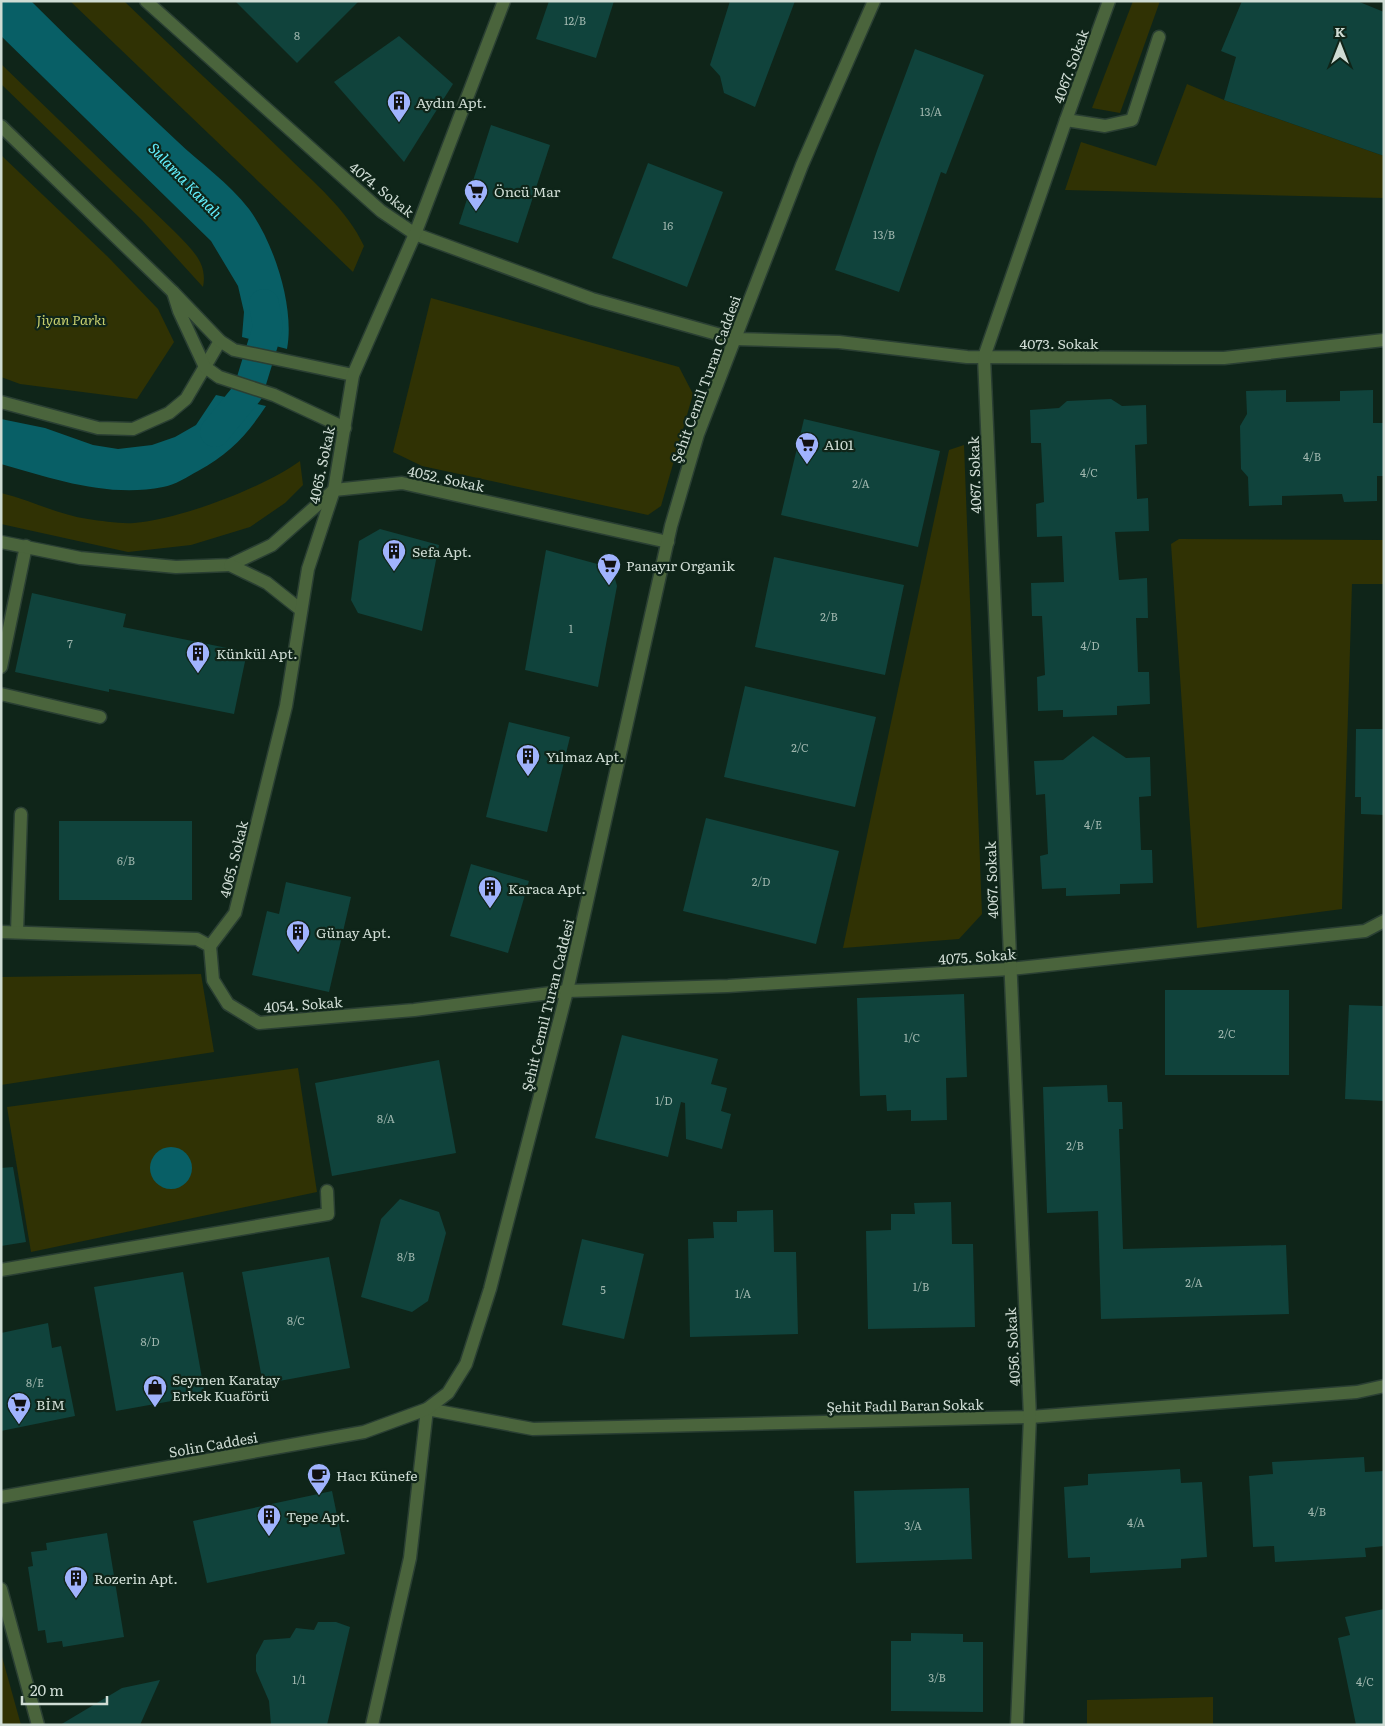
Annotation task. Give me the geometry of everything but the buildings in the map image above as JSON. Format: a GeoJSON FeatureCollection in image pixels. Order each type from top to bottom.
{"type":"FeatureCollection","features":[{"type":"Feature","properties":{"kind":"street","name":"4074. Sokak"},"geometry":{"type":"LineString","coordinates":[[146,1],[381,211],[415,234],[592,299],[735,338]]}},
{"type":"Feature","properties":{"kind":"street","name":"4065. Sokak"},"geometry":{"type":"LineString","coordinates":[[210,946],[235,913],[286,706],[308,569],[334,490],[353,375],[415,234],[504,1]]}},
{"type":"Feature","properties":{"kind":"street","name":"Şehit Cemil Turan Caddesi"},"geometry":{"type":"LineString","coordinates":[[427,1409],[448,1393],[466,1364],[490,1289],[567,991],[668,542],[698,434],[802,165],[874,1]]}},
{"type":"Feature","properties":{"kind":"street","name":"4067. Sokak"},"geometry":{"type":"LineString","coordinates":[[1010,969],[984,357],[1109,1]]}},
{"type":"Feature","properties":{"kind":"street"},"geometry":{"type":"LineString","coordinates":[[1066,120],[1105,126],[1132,120],[1159,37]]}},
{"type":"Feature","properties":{"kind":"street"},"geometry":{"type":"LineString","coordinates":[[1,126],[173,292],[220,341],[234,350],[353,375]]}},
{"type":"Feature","properties":{"kind":"street"},"geometry":{"type":"LineString","coordinates":[[173,292],[179,311],[205,367],[219,378],[274,395],[345,428]]}},
{"type":"Feature","properties":{"kind":"street","name":"4073. Sokak"},"geometry":{"type":"LineString","coordinates":[[735,338],[839,342],[967,357],[1224,358],[1384,340]]}},
{"type":"Feature","properties":{"kind":"street"},"geometry":{"type":"LineString","coordinates":[[1,402],[98,428],[133,428],[169,413],[186,399],[220,341]]}},
{"type":"Feature","properties":{"kind":"street","name":"4052. Sokak"},"geometry":{"type":"LineString","coordinates":[[334,490],[402,483],[668,542]]}},
{"type":"Feature","properties":{"kind":"street"},"geometry":{"type":"LineString","coordinates":[[1,542],[80,558],[138,564],[176,567],[230,565],[272,545],[334,490]]}},
{"type":"Feature","properties":{"kind":"street"},"geometry":{"type":"LineString","coordinates":[[1,667],[26,546]]}},
{"type":"Feature","properties":{"kind":"street"},"geometry":{"type":"LineString","coordinates":[[230,565],[268,583],[301,610]]}},
{"type":"Feature","properties":{"kind":"street"},"geometry":{"type":"LineString","coordinates":[[1,694],[100,717]]}},
{"type":"Feature","properties":{"kind":"street"},"geometry":{"type":"LineString","coordinates":[[17,932],[21,814]]}},
{"type":"Feature","properties":{"kind":"street","name":"4075. Sokak"},"geometry":{"type":"LineString","coordinates":[[567,991],[728,986],[1010,969],[1365,931],[1384,921]]}},
{"type":"Feature","properties":{"kind":"street"},"geometry":{"type":"LineString","coordinates":[[1,932],[197,939],[210,946]]}},
{"type":"Feature","properties":{"kind":"street","name":"4054. Sokak"},"geometry":{"type":"LineString","coordinates":[[210,946],[213,980],[228,1004],[259,1023],[414,1010],[567,991]]}},
{"type":"Feature","properties":{"kind":"street","name":"4056. Sokak"},"geometry":{"type":"LineString","coordinates":[[1010,969],[1030,1417],[1017,1725]]}},
{"type":"Feature","properties":{"kind":"street"},"geometry":{"type":"LineString","coordinates":[[1,1270],[328,1214],[327,1191]]}},
{"type":"Feature","properties":{"kind":"street","name":"Şehit Fadıl Baran Sokak"},"geometry":{"type":"LineString","coordinates":[[427,1409],[533,1429],[1030,1417],[1357,1392],[1384,1386]]}},
{"type":"Feature","properties":{"kind":"street"},"geometry":{"type":"LineString","coordinates":[[372,1725],[410,1558],[427,1409]]}},
{"type":"Feature","properties":{"kind":"street","name":"Solin Caddesi"},"geometry":{"type":"LineString","coordinates":[[1,1497],[364,1432],[427,1409]]}},
{"type":"Feature","properties":{"kind":"street"},"geometry":{"type":"LineString","coordinates":[[1,1589],[38,1725]]}},
{"type":"Feature","properties":{"kind":"green space"},"geometry":{"type":"Polygon","coordinates":[[[70,1],[124,1],[265,135],[329,197],[357,233],[364,246],[353,272],[70,1]]]}},
{"type":"Feature","properties":{"kind":"green space"},"geometry":{"type":"Polygon","coordinates":[[[1133,1],[1160,1],[1120,113],[1092,108],[1133,1]]]}},
{"type":"Feature","properties":{"kind":"green space"},"geometry":{"type":"Polygon","coordinates":[[[1,64],[187,244],[201,263],[204,278],[203,287],[142,220],[1,84],[1,64]]]}},
{"type":"Feature","properties":{"kind":"green space"},"geometry":{"type":"Polygon","coordinates":[[[1187,84],[1224,100],[1384,156],[1384,198],[1065,190],[1081,142],[1156,166],[1187,84]]]}},
{"type":"Feature","properties":{"kind":"green space","name":"Jiyan Parkı"},"geometry":{"type":"Polygon","coordinates":[[[1,155],[108,257],[158,309],[174,342],[137,399],[20,384],[1,377],[1,155]]]}},
{"type":"Feature","properties":{"kind":"green space"},"geometry":{"type":"Polygon","coordinates":[[[431,298],[679,367],[693,394],[661,506],[648,515],[422,466],[393,452],[431,298]]]}},
{"type":"Feature","properties":{"kind":"green space"},"geometry":{"type":"Polygon","coordinates":[[[964,445],[982,914],[959,939],[843,948],[949,450],[964,445]]]}},
{"type":"Feature","properties":{"kind":"green space"},"geometry":{"type":"Polygon","coordinates":[[[300,461],[303,485],[285,503],[250,527],[191,545],[128,552],[1,524],[1,493],[77,517],[134,523],[174,516],[220,501],[285,471],[300,461]]]}},
{"type":"Feature","properties":{"kind":"green space"},"geometry":{"type":"Polygon","coordinates":[[[1179,539],[1384,540],[1384,584],[1352,584],[1342,909],[1197,928],[1171,544],[1179,539]]]}},
{"type":"Feature","properties":{"kind":"green space"},"geometry":{"type":"Polygon","coordinates":[[[201,974],[214,1052],[1,1085],[1,977],[201,974]]]}},
{"type":"Feature","properties":{"kind":"green space"},"geometry":{"type":"Polygon","coordinates":[[[298,1068],[317,1192],[31,1252],[7,1107],[298,1068]]]}},
{"type":"Feature","properties":{"kind":"green space"},"geometry":{"type":"Polygon","coordinates":[[[1,1653],[21,1725],[1,1725],[1,1653]]]}},
{"type":"Feature","properties":{"kind":"green space"},"geometry":{"type":"Polygon","coordinates":[[[1213,1697],[1213,1725],[1087,1725],[1087,1700],[1213,1697]]]}},
{"type":"Feature","properties":{"kind":"water"},"geometry":{"type":"Polygon","coordinates":[[[1,1],[31,1],[159,124],[223,182],[249,209],[267,239],[280,276],[288,314],[289,332],[287,349],[242,337],[244,312],[238,286],[211,241],[1,36],[1,1]]]}},
{"type":"Feature","properties":{"kind":"water"},"geometry":{"type":"Polygon","coordinates":[[[216,395],[266,406],[252,426],[228,451],[209,465],[181,481],[167,486],[143,490],[102,489],[61,481],[1,464],[1,419],[45,428],[93,445],[118,449],[152,445],[175,437],[196,425],[216,395]]]}},
{"type":"Feature","properties":{"kind":"water"},"geometry":{"type":"Polygon","coordinates":[[[175,1147],[183,1150],[189,1156],[192,1168],[189,1180],[183,1186],[167,1189],[159,1186],[153,1180],[150,1164],[153,1156],[159,1150],[175,1147]]]}},
{"type":"Feature","properties":{"kind":"waterway","name":"Sulama Kanalı"},"geometry":{"type":"LineString","coordinates":[[215,432],[248,392],[268,327],[264,304]]}},
{"type":"Feature","properties":{"kind":"place","name":"Aydın Apt."},"geometry":{"type":"Point","coordinates":[399,123]}},
{"type":"Feature","properties":{"kind":"place","name":"Öncü Mar"},"geometry":{"type":"Point","coordinates":[476,212]}},
{"type":"Feature","properties":{"kind":"place","name":"A101"},"geometry":{"type":"Point","coordinates":[807,465]}},
{"type":"Feature","properties":{"kind":"place","name":"Sefa Apt."},"geometry":{"type":"Point","coordinates":[394,572]}},
{"type":"Feature","properties":{"kind":"place","name":"Panayır Organik"},"geometry":{"type":"Point","coordinates":[609,586]}},
{"type":"Feature","properties":{"kind":"place","name":"Künkül Apt."},"geometry":{"type":"Point","coordinates":[198,674]}},
{"type":"Feature","properties":{"kind":"place","name":"Yılmaz Apt."},"geometry":{"type":"Point","coordinates":[528,777]}},
{"type":"Feature","properties":{"kind":"place","name":"Karaca Apt."},"geometry":{"type":"Point","coordinates":[490,909]}},
{"type":"Feature","properties":{"kind":"place","name":"Günay Apt."},"geometry":{"type":"Point","coordinates":[298,953]}},
{"type":"Feature","properties":{"kind":"place","name":"Seymen Karatay Erkek Kuaförü"},"geometry":{"type":"Point","coordinates":[155,1408]}},
{"type":"Feature","properties":{"kind":"place","name":"BİM"},"geometry":{"type":"Point","coordinates":[19,1425]}},
{"type":"Feature","properties":{"kind":"place","name":"Hacı Künefe"},"geometry":{"type":"Point","coordinates":[319,1496]}},
{"type":"Feature","properties":{"kind":"place","name":"Tepe Apt."},"geometry":{"type":"Point","coordinates":[269,1537]}},
{"type":"Feature","properties":{"kind":"place","name":"Rozerin Apt."},"geometry":{"type":"Point","coordinates":[76,1599]}}]}
